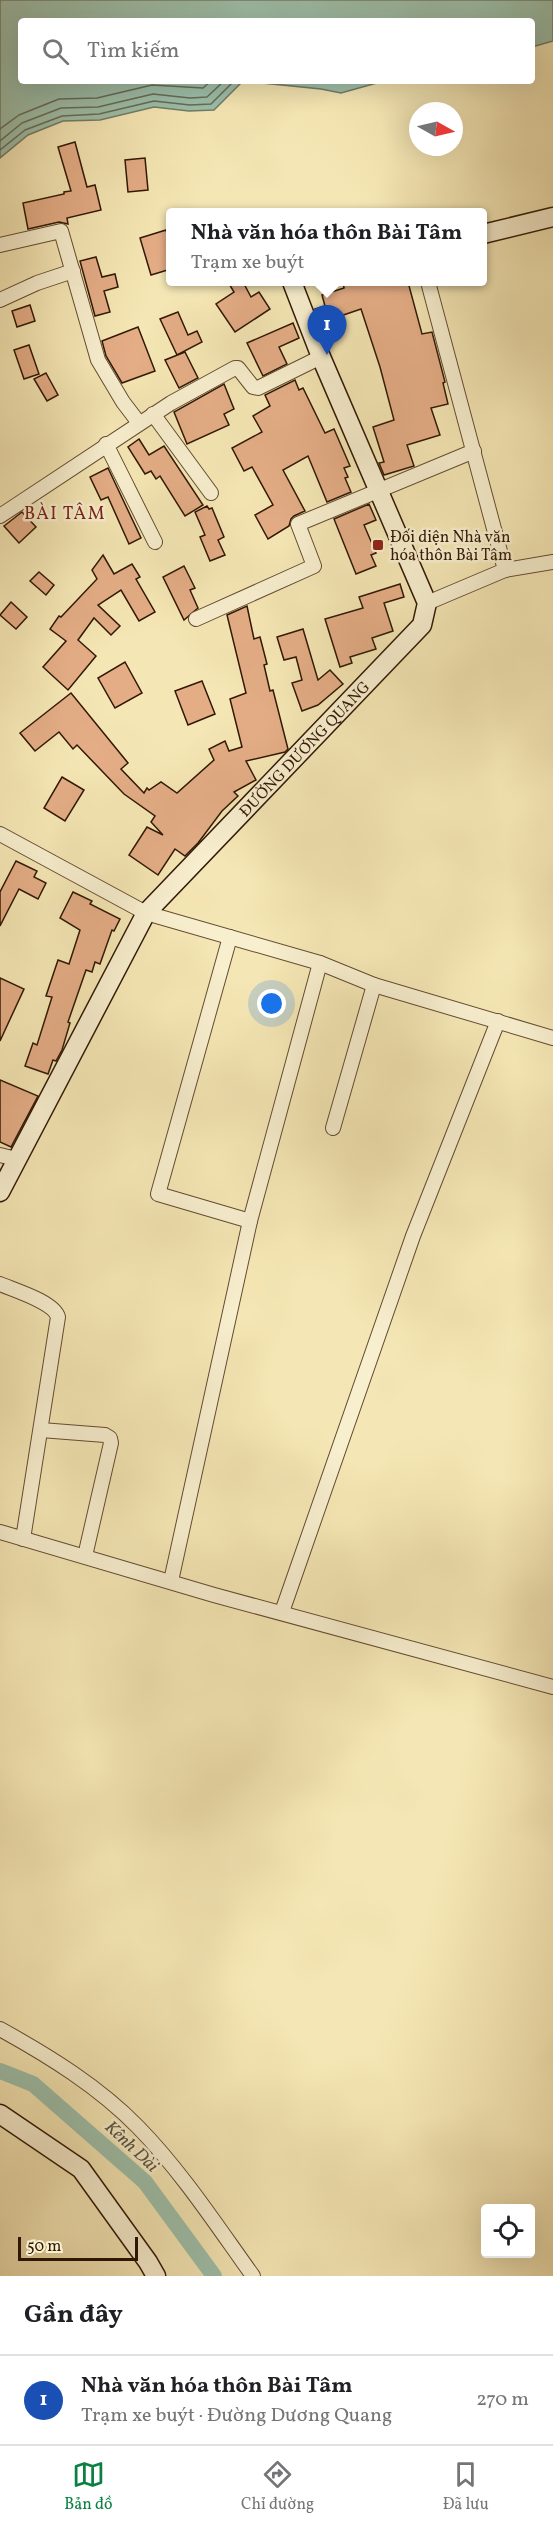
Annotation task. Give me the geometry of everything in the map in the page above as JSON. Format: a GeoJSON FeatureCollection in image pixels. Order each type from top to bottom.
{"type":"FeatureCollection","features":[{"type":"Feature","properties":{"kind":"street"},"geometry":{"type":"LineString","coordinates":[[487,233],[553,217]]}},
{"type":"Feature","properties":{"kind":"street"},"geometry":{"type":"LineString","coordinates":[[0,245],[61,231],[98,360],[123,402],[140,423]]}},
{"type":"Feature","properties":{"kind":"street"},"geometry":{"type":"LineString","coordinates":[[0,300],[37,283],[73,271]]}},
{"type":"Feature","properties":{"kind":"street"},"geometry":{"type":"LineString","coordinates":[[294,286],[321,357],[427,603],[505,570],[553,562]]}},
{"type":"Feature","properties":{"kind":"street"},"geometry":{"type":"LineString","coordinates":[[429,286],[505,570]]}},
{"type":"Feature","properties":{"kind":"street"},"geometry":{"type":"LineString","coordinates":[[0,516],[153,414],[236,367],[253,387],[258,388],[321,357]]}},
{"type":"Feature","properties":{"kind":"street"},"geometry":{"type":"LineString","coordinates":[[153,414],[211,493]]}},
{"type":"Feature","properties":{"kind":"street"},"geometry":{"type":"LineString","coordinates":[[106,444],[155,542]]}},
{"type":"Feature","properties":{"kind":"street"},"geometry":{"type":"LineString","coordinates":[[196,619],[314,566],[298,524],[474,451]]}},
{"type":"Feature","properties":{"kind":"street","name":"ĐƯỜNG DƯƠNG QUANG"},"geometry":{"type":"LineString","coordinates":[[0,1192],[8,1157],[146,913],[422,625],[427,603]]}},
{"type":"Feature","properties":{"kind":"street"},"geometry":{"type":"LineString","coordinates":[[0,834],[146,913],[320,963],[374,985],[553,1038]]}},
{"type":"Feature","properties":{"kind":"street"},"geometry":{"type":"LineString","coordinates":[[230,937],[158,1194],[250,1221]]}},
{"type":"Feature","properties":{"kind":"street"},"geometry":{"type":"LineString","coordinates":[[171,1581],[250,1221],[320,963]]}},
{"type":"Feature","properties":{"kind":"street"},"geometry":{"type":"LineString","coordinates":[[333,1128],[374,985]]}},
{"type":"Feature","properties":{"kind":"street"},"geometry":{"type":"LineString","coordinates":[[282,1612],[413,1236],[498,1021]]}},
{"type":"Feature","properties":{"kind":"street"},"geometry":{"type":"LineString","coordinates":[[0,1284],[39,1301],[57,1312],[58,1322],[23,1539]]}},
{"type":"Feature","properties":{"kind":"street"},"geometry":{"type":"LineString","coordinates":[[41,1430],[105,1435],[110,1438],[111,1443],[85,1557]]}},
{"type":"Feature","properties":{"kind":"street"},"geometry":{"type":"LineString","coordinates":[[0,1532],[553,1688]]}},
{"type":"Feature","properties":{"kind":"street"},"geometry":{"type":"LineString","coordinates":[[0,2029],[40,2052],[113,2103],[139,2127],[177,2172],[253,2276]]}},
{"type":"Feature","properties":{"kind":"street"},"geometry":{"type":"LineString","coordinates":[[0,2114],[81,2169],[156,2276]]}},
{"type":"Feature","properties":{"kind":"water"},"geometry":{"type":"Polygon","coordinates":[[[0,0],[553,0],[553,41],[535,46],[535,18],[18,18],[18,84],[240,84],[214,110],[189,111],[154,107],[100,120],[63,121],[28,135],[0,158],[0,0]]]}},
{"type":"Feature","properties":{"kind":"water"},"geometry":{"type":"Polygon","coordinates":[[[272,84],[373,84],[341,93],[272,84]]]}},
{"type":"Feature","properties":{"kind":"building"},"geometry":{"type":"Polygon","coordinates":[[[75,142],[87,187],[95,185],[101,210],[67,218],[68,224],[59,222],[28,229],[23,203],[71,191],[58,147],[75,142]]]}},
{"type":"Feature","properties":{"kind":"building"},"geometry":{"type":"Polygon","coordinates":[[[145,158],[148,190],[128,192],[125,160],[145,158]]]}},
{"type":"Feature","properties":{"kind":"building"},"geometry":{"type":"Polygon","coordinates":[[[166,230],[166,270],[151,275],[140,238],[166,230]]]}},
{"type":"Feature","properties":{"kind":"building"},"geometry":{"type":"Polygon","coordinates":[[[96,257],[102,277],[115,274],[118,287],[104,291],[110,312],[95,316],[80,261],[96,257]]]}},
{"type":"Feature","properties":{"kind":"building"},"geometry":{"type":"Polygon","coordinates":[[[230,286],[245,286],[251,297],[259,292],[270,309],[235,332],[216,304],[234,292],[230,286]]]}},
{"type":"Feature","properties":{"kind":"building"},"geometry":{"type":"Polygon","coordinates":[[[344,286],[409,286],[422,334],[432,332],[445,382],[443,383],[448,404],[431,408],[440,435],[407,445],[414,466],[384,475],[379,463],[384,462],[373,427],[394,420],[361,309],[320,323],[315,309],[325,306],[322,295],[344,288],[344,286]]]}},
{"type":"Feature","properties":{"kind":"building"},"geometry":{"type":"Polygon","coordinates":[[[30,305],[35,321],[17,327],[12,311],[30,305]]]}},
{"type":"Feature","properties":{"kind":"building"},"geometry":{"type":"Polygon","coordinates":[[[178,312],[188,335],[197,331],[202,342],[177,355],[160,319],[178,312]]]}},
{"type":"Feature","properties":{"kind":"building"},"geometry":{"type":"Polygon","coordinates":[[[293,323],[299,338],[279,347],[287,364],[263,376],[247,343],[293,323]]]}},
{"type":"Feature","properties":{"kind":"building"},"geometry":{"type":"Polygon","coordinates":[[[138,327],[155,371],[122,383],[106,356],[102,341],[138,327]]]}},
{"type":"Feature","properties":{"kind":"building"},"geometry":{"type":"Polygon","coordinates":[[[29,345],[39,374],[24,379],[14,350],[29,345]]]}},
{"type":"Feature","properties":{"kind":"building"},"geometry":{"type":"Polygon","coordinates":[[[185,352],[198,378],[179,388],[165,360],[185,352]]]}},
{"type":"Feature","properties":{"kind":"building"},"geometry":{"type":"Polygon","coordinates":[[[46,373],[58,395],[47,401],[34,379],[46,373]]]}},
{"type":"Feature","properties":{"kind":"building"},"geometry":{"type":"Polygon","coordinates":[[[295,380],[299,390],[303,388],[325,433],[334,429],[350,466],[344,468],[348,477],[345,478],[351,492],[327,502],[308,456],[283,470],[305,511],[294,516],[289,526],[268,539],[255,515],[273,505],[252,467],[244,471],[232,448],[262,432],[253,416],[270,406],[265,395],[295,380]]]}},
{"type":"Feature","properties":{"kind":"building"},"geometry":{"type":"Polygon","coordinates":[[[224,384],[234,409],[224,414],[229,425],[187,444],[174,412],[224,384]]]}},
{"type":"Feature","properties":{"kind":"building"},"geometry":{"type":"Polygon","coordinates":[[[139,439],[149,455],[164,446],[203,505],[185,516],[160,476],[156,479],[151,471],[145,474],[128,447],[139,439]]]}},
{"type":"Feature","properties":{"kind":"building"},"geometry":{"type":"Polygon","coordinates":[[[108,468],[141,538],[129,544],[108,497],[101,500],[90,477],[108,468]]]}},
{"type":"Feature","properties":{"kind":"building"},"geometry":{"type":"Polygon","coordinates":[[[369,504],[376,520],[364,525],[376,553],[371,555],[376,566],[356,574],[334,519],[369,504]]]}},
{"type":"Feature","properties":{"kind":"building"},"geometry":{"type":"Polygon","coordinates":[[[207,506],[209,509],[212,508],[224,537],[218,540],[225,555],[210,561],[200,537],[205,535],[195,512],[207,506]]]}},
{"type":"Feature","properties":{"kind":"building"},"geometry":{"type":"Polygon","coordinates":[[[22,512],[36,527],[19,543],[4,526],[22,512]]]}},
{"type":"Feature","properties":{"kind":"building"},"geometry":{"type":"Polygon","coordinates":[[[103,555],[114,574],[132,564],[140,577],[136,579],[155,612],[139,621],[121,590],[98,605],[120,626],[111,635],[94,618],[78,640],[96,656],[68,690],[43,667],[66,641],[50,629],[59,616],[61,617],[97,579],[92,570],[103,555]]]}},
{"type":"Feature","properties":{"kind":"building"},"geometry":{"type":"Polygon","coordinates":[[[184,566],[195,588],[190,590],[198,608],[184,620],[163,577],[184,566]]]}},
{"type":"Feature","properties":{"kind":"building"},"geometry":{"type":"Polygon","coordinates":[[[39,572],[54,585],[46,595],[30,581],[39,572]]]}},
{"type":"Feature","properties":{"kind":"building"},"geometry":{"type":"Polygon","coordinates":[[[400,584],[404,597],[384,603],[393,631],[372,638],[376,649],[350,657],[352,663],[340,667],[325,619],[363,608],[359,597],[400,584]]]}},
{"type":"Feature","properties":{"kind":"building"},"geometry":{"type":"Polygon","coordinates":[[[11,602],[27,617],[16,629],[0,615],[11,602]]]}},
{"type":"Feature","properties":{"kind":"building"},"geometry":{"type":"Polygon","coordinates":[[[247,606],[254,639],[260,637],[267,664],[264,665],[270,691],[273,690],[288,749],[285,752],[246,761],[256,780],[234,792],[238,796],[222,811],[185,856],[175,849],[158,875],[129,855],[147,827],[163,835],[151,822],[155,816],[124,794],[77,745],[73,749],[59,732],[35,751],[20,733],[71,693],[128,763],[121,769],[144,793],[147,788],[149,790],[161,782],[177,793],[214,760],[209,749],[225,741],[229,751],[242,747],[230,699],[246,693],[227,615],[247,606]]]}},
{"type":"Feature","properties":{"kind":"building"},"geometry":{"type":"Polygon","coordinates":[[[303,629],[318,680],[330,670],[343,684],[318,705],[302,711],[292,683],[302,680],[296,657],[284,660],[277,637],[303,629]]]}},
{"type":"Feature","properties":{"kind":"building"},"geometry":{"type":"Polygon","coordinates":[[[125,662],[142,693],[115,708],[98,678],[125,662]]]}},
{"type":"Feature","properties":{"kind":"building"},"geometry":{"type":"Polygon","coordinates":[[[202,681],[215,714],[188,725],[175,691],[202,681]]]}},
{"type":"Feature","properties":{"kind":"building"},"geometry":{"type":"Polygon","coordinates":[[[62,777],[84,790],[65,821],[44,808],[62,777]]]}},
{"type":"Feature","properties":{"kind":"building"},"geometry":{"type":"Polygon","coordinates":[[[16,861],[37,871],[34,877],[46,883],[38,899],[19,889],[0,926],[0,892],[16,861]]]}},
{"type":"Feature","properties":{"kind":"building"},"geometry":{"type":"Polygon","coordinates":[[[73,892],[92,901],[90,904],[120,919],[114,931],[112,930],[100,964],[95,962],[92,972],[86,970],[68,1022],[70,1023],[62,1050],[56,1061],[53,1060],[48,1074],[25,1066],[33,1043],[37,1045],[52,997],[46,996],[58,960],[69,964],[80,930],[60,918],[73,892]]]}},
{"type":"Feature","properties":{"kind":"building"},"geometry":{"type":"Polygon","coordinates":[[[0,978],[24,989],[0,1041],[0,978]]]}},
{"type":"Feature","properties":{"kind":"building"},"geometry":{"type":"Polygon","coordinates":[[[0,1080],[38,1096],[11,1147],[0,1142],[0,1080]]]}},
{"type":"Feature","properties":{"kind":"waterway","name":"Kênh Dài"},"geometry":{"type":"LineString","coordinates":[[0,2071],[33,2084],[145,2182],[214,2276]]}},
{"type":"Feature","properties":{"kind":"place","name":"Nhà văn hóa thôn Bài Tâm"},"geometry":{"type":"Point","coordinates":[327,355]}},
{"type":"Feature","properties":{"kind":"place","name":"Đối diện Nhà văn hóa thôn Bài Tâm"},"geometry":{"type":"Point","coordinates":[378,545]}},
{"type":"Feature","properties":{"kind":"district","name":"BÀI TÂM"},"geometry":{"type":"Point","coordinates":[65,513]}}]}
